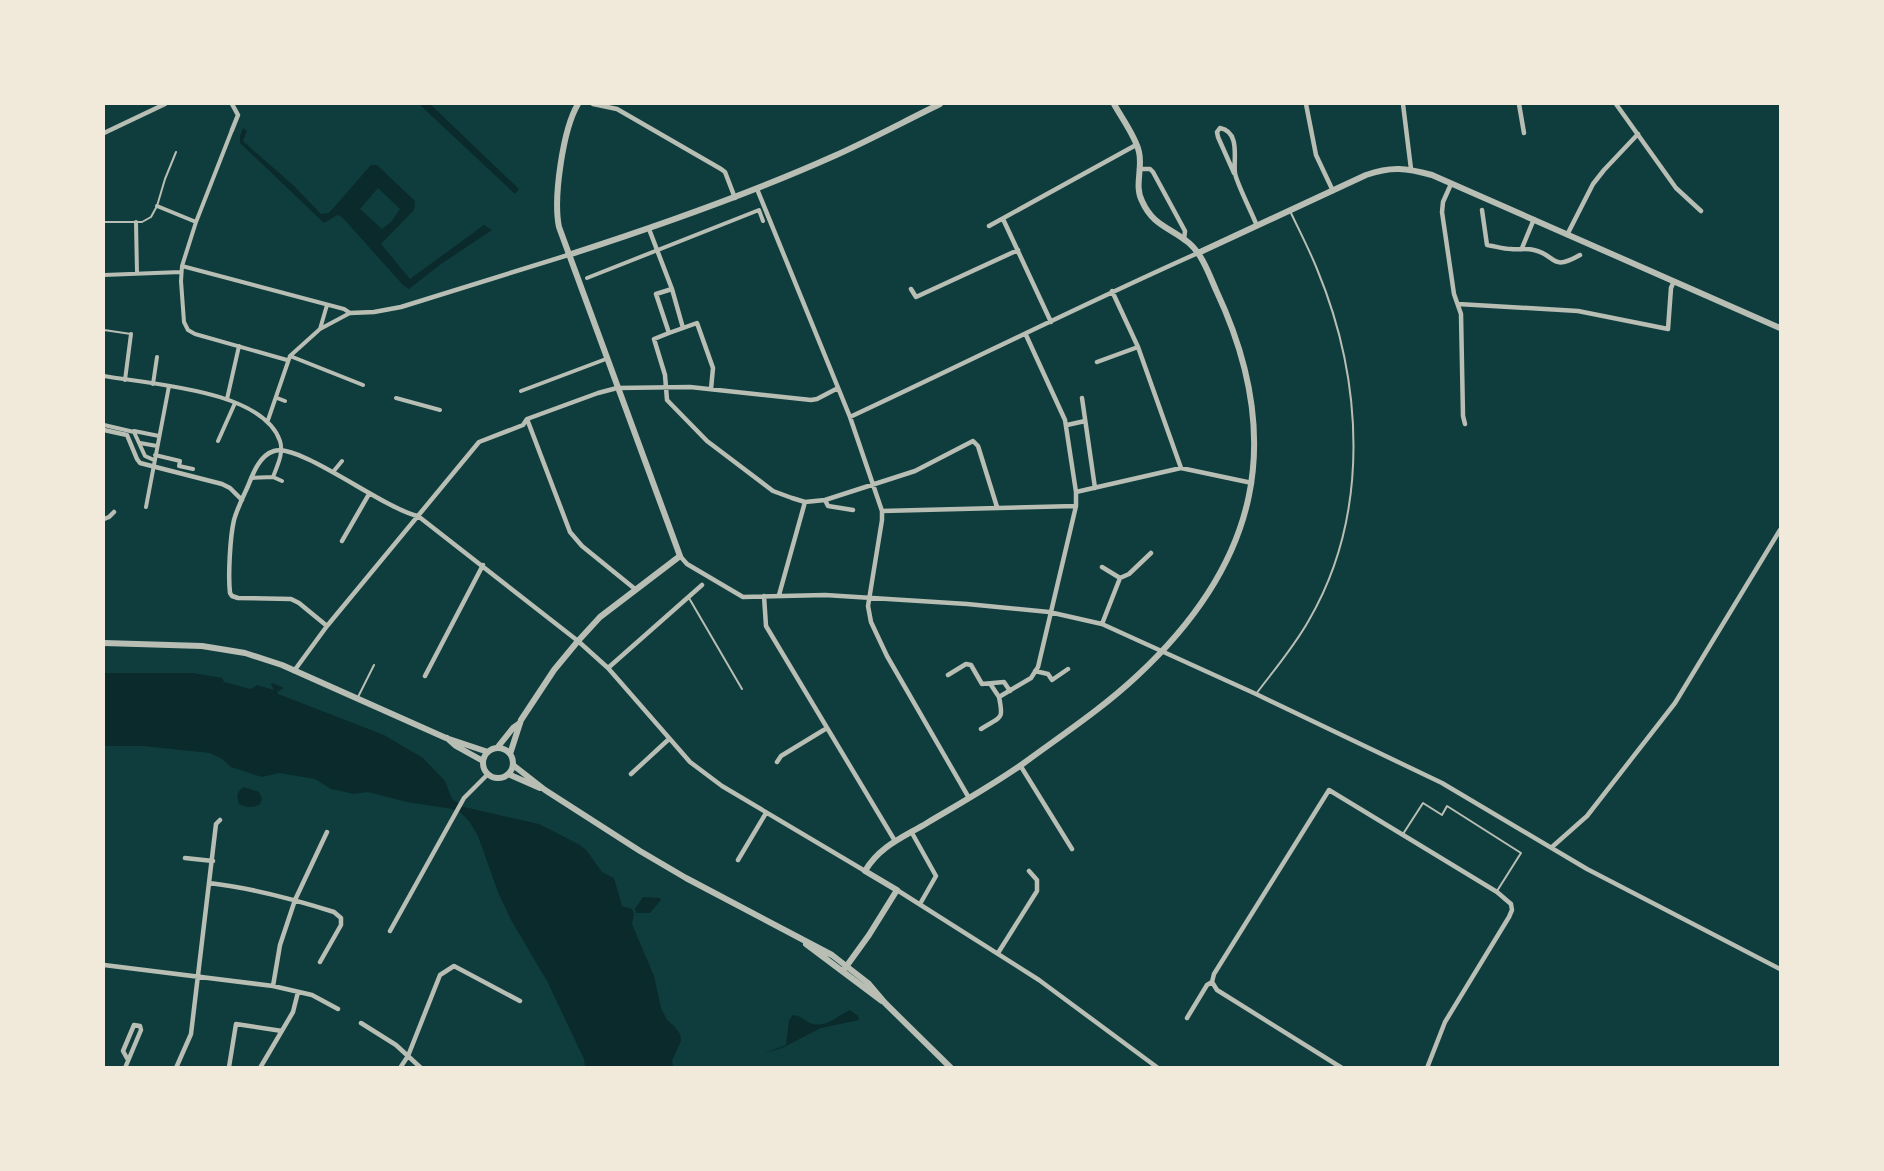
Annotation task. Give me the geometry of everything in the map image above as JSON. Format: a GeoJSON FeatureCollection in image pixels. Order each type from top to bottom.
{"type":"FeatureCollection","features":[{"type":"Feature","properties":{"kind":"street"},"geometry":{"type":"LineString","coordinates":[[104,130],[165,104]]}},
{"type":"Feature","properties":{"kind":"street"},"geometry":{"type":"LineString","coordinates":[[232,104],[238,115],[196,222],[182,269],[183,319],[188,330],[195,334],[289,358],[363,385]]}},
{"type":"Feature","properties":{"kind":"street"},"geometry":{"type":"LineString","coordinates":[[578,104],[566,138],[557,206],[559,227],[682,561],[742,597],[825,595],[968,604],[1049,612],[1102,624],[1256,694],[1442,783],[1587,869],[1780,969]]}},
{"type":"Feature","properties":{"kind":"street"},"geometry":{"type":"LineString","coordinates":[[594,104],[614,108],[721,169],[725,172],[735,198]]}},
{"type":"Feature","properties":{"kind":"street"},"geometry":{"type":"LineString","coordinates":[[268,420],[289,358],[320,329],[350,313],[385,310],[419,301],[649,229],[757,189],[856,146],[940,104]]}},
{"type":"Feature","properties":{"kind":"street"},"geometry":{"type":"LineString","coordinates":[[865,871],[876,854],[1020,765],[1102,706],[1162,651],[1197,609],[1226,565],[1240,531],[1252,483],[1254,460],[1252,416],[1242,362],[1228,315],[1198,253],[1184,240],[1158,223],[1149,214],[1139,195],[1139,152],[1114,104]]}},
{"type":"Feature","properties":{"kind":"street"},"geometry":{"type":"LineString","coordinates":[[1306,104],[1316,155],[1333,191]]}},
{"type":"Feature","properties":{"kind":"street"},"geometry":{"type":"LineString","coordinates":[[1403,104],[1411,170]]}},
{"type":"Feature","properties":{"kind":"street"},"geometry":{"type":"LineString","coordinates":[[1519,104],[1524,133]]}},
{"type":"Feature","properties":{"kind":"street"},"geometry":{"type":"LineString","coordinates":[[1616,104],[1676,188],[1701,210]]}},
{"type":"Feature","properties":{"kind":"street"},"geometry":{"type":"LineString","coordinates":[[1234,173],[1236,162],[1232,136],[1220,128],[1217,132],[1218,137],[1257,226]]}},
{"type":"Feature","properties":{"kind":"street"},"geometry":{"type":"LineString","coordinates":[[1567,235],[1593,184],[1638,134]]}},
{"type":"Feature","properties":{"kind":"street"},"geometry":{"type":"LineString","coordinates":[[989,226],[1136,145]]}},
{"type":"Feature","properties":{"kind":"street"},"geometry":{"type":"LineString","coordinates":[[1139,169],[1150,169],[1153,172],[1185,231],[1184,240]]}},
{"type":"Feature","properties":{"kind":"street"},"geometry":{"type":"LineString","coordinates":[[850,417],[1026,335],[1112,291],[1366,175],[1384,169],[1411,170],[1432,175],[1780,328]]}},
{"type":"Feature","properties":{"kind":"street"},"geometry":{"type":"LineString","coordinates":[[1451,184],[1443,202],[1442,212],[1454,294],[1461,314],[1465,424]]}},
{"type":"Feature","properties":{"kind":"street"},"geometry":{"type":"LineString","coordinates":[[757,189],[850,417],[882,511],[868,606],[875,634],[969,798]]}},
{"type":"Feature","properties":{"kind":"street"},"geometry":{"type":"LineString","coordinates":[[157,206],[196,222]]}},
{"type":"Feature","properties":{"kind":"street"},"geometry":{"type":"LineString","coordinates":[[588,278],[759,210],[763,221]]}},
{"type":"Feature","properties":{"kind":"street"},"geometry":{"type":"LineString","coordinates":[[1482,210],[1487,245],[1514,250],[1522,248],[1537,250],[1553,261],[1567,263],[1580,255]]}},
{"type":"Feature","properties":{"kind":"street"},"geometry":{"type":"LineString","coordinates":[[1003,219],[1051,322]]}},
{"type":"Feature","properties":{"kind":"street"},"geometry":{"type":"LineString","coordinates":[[1522,248],[1534,219]]}},
{"type":"Feature","properties":{"kind":"street"},"geometry":{"type":"LineString","coordinates":[[136,222],[137,273]]}},
{"type":"Feature","properties":{"kind":"street"},"geometry":{"type":"LineString","coordinates":[[649,229],[672,289],[683,328]]}},
{"type":"Feature","properties":{"kind":"street"},"geometry":{"type":"LineString","coordinates":[[911,289],[916,297],[1018,250]]}},
{"type":"Feature","properties":{"kind":"street"},"geometry":{"type":"LineString","coordinates":[[104,275],[182,269],[327,305],[350,313]]}},
{"type":"Feature","properties":{"kind":"street"},"geometry":{"type":"LineString","coordinates":[[1458,304],[1578,311],[1668,329],[1671,288],[1674,281]]}},
{"type":"Feature","properties":{"kind":"street"},"geometry":{"type":"LineString","coordinates":[[669,333],[656,294],[672,289]]}},
{"type":"Feature","properties":{"kind":"street"},"geometry":{"type":"LineString","coordinates":[[1112,291],[1138,347],[1181,468]]}},
{"type":"Feature","properties":{"kind":"street"},"geometry":{"type":"LineString","coordinates":[[320,329],[327,305]]}},
{"type":"Feature","properties":{"kind":"street"},"geometry":{"type":"LineString","coordinates":[[711,389],[713,369],[697,323],[654,339],[665,375],[667,400],[707,441],[773,491],[805,502],[825,500],[915,471],[973,441],[978,446],[997,507]]}},
{"type":"Feature","properties":{"kind":"street"},"geometry":{"type":"LineString","coordinates":[[125,380],[131,334]]}},
{"type":"Feature","properties":{"kind":"street"},"geometry":{"type":"LineString","coordinates":[[999,697],[1031,678],[1035,671],[1076,506],[1067,425],[1026,335]]}},
{"type":"Feature","properties":{"kind":"street"},"geometry":{"type":"LineString","coordinates":[[227,399],[239,346]]}},
{"type":"Feature","properties":{"kind":"street"},"geometry":{"type":"LineString","coordinates":[[1097,362],[1138,347]]}},
{"type":"Feature","properties":{"kind":"street"},"geometry":{"type":"LineString","coordinates":[[153,384],[157,357]]}},
{"type":"Feature","properties":{"kind":"street"},"geometry":{"type":"LineString","coordinates":[[521,391],[606,359]]}},
{"type":"Feature","properties":{"kind":"street"},"geometry":{"type":"LineString","coordinates":[[104,376],[213,394],[268,420],[281,442],[273,477]]}},
{"type":"Feature","properties":{"kind":"street"},"geometry":{"type":"LineString","coordinates":[[146,507],[169,386]]}},
{"type":"Feature","properties":{"kind":"street"},"geometry":{"type":"LineString","coordinates":[[294,670],[327,626],[479,442],[523,425],[527,419],[617,388],[711,389],[811,400],[838,388]]}},
{"type":"Feature","properties":{"kind":"street"},"geometry":{"type":"LineString","coordinates":[[276,398],[285,401]]}},
{"type":"Feature","properties":{"kind":"street"},"geometry":{"type":"LineString","coordinates":[[396,398],[440,410]]}},
{"type":"Feature","properties":{"kind":"street"},"geometry":{"type":"LineString","coordinates":[[1082,398],[1095,488]]}},
{"type":"Feature","properties":{"kind":"street"},"geometry":{"type":"LineString","coordinates":[[218,441],[235,403]]}},
{"type":"Feature","properties":{"kind":"street"},"geometry":{"type":"LineString","coordinates":[[527,419],[570,532],[582,546],[635,589]]}},
{"type":"Feature","properties":{"kind":"street"},"geometry":{"type":"LineString","coordinates":[[1067,425],[1085,421]]}},
{"type":"Feature","properties":{"kind":"street"},"geometry":{"type":"LineString","coordinates":[[104,428],[159,436]]}},
{"type":"Feature","properties":{"kind":"street"},"geometry":{"type":"LineString","coordinates":[[104,428],[127,435],[138,461],[180,461],[179,466],[193,469]]}},
{"type":"Feature","properties":{"kind":"street"},"geometry":{"type":"LineString","coordinates":[[133,431],[144,456],[222,484],[230,488],[242,500]]}},
{"type":"Feature","properties":{"kind":"street"},"geometry":{"type":"LineString","coordinates":[[140,443],[157,446]]}},
{"type":"Feature","properties":{"kind":"street"},"geometry":{"type":"LineString","coordinates":[[327,626],[291,599],[232,596],[230,587],[234,521],[252,477],[267,454],[281,449],[333,472],[408,514],[418,516],[578,641],[608,668],[690,762],[722,786],[998,953],[1039,980],[1158,1068]]}},
{"type":"Feature","properties":{"kind":"street"},"geometry":{"type":"LineString","coordinates":[[333,472],[342,461]]}},
{"type":"Feature","properties":{"kind":"street"},"geometry":{"type":"LineString","coordinates":[[1076,492],[1181,468],[1252,483]]}},
{"type":"Feature","properties":{"kind":"street"},"geometry":{"type":"LineString","coordinates":[[252,477],[273,477],[282,481]]}},
{"type":"Feature","properties":{"kind":"street"},"geometry":{"type":"LineString","coordinates":[[342,541],[369,494]]}},
{"type":"Feature","properties":{"kind":"street"},"geometry":{"type":"LineString","coordinates":[[825,500],[828,506],[853,510]]}},
{"type":"Feature","properties":{"kind":"street"},"geometry":{"type":"LineString","coordinates":[[779,595],[805,502]]}},
{"type":"Feature","properties":{"kind":"street"},"geometry":{"type":"LineString","coordinates":[[882,511],[1076,506]]}},
{"type":"Feature","properties":{"kind":"street"},"geometry":{"type":"LineString","coordinates":[[104,519],[114,512]]}},
{"type":"Feature","properties":{"kind":"street"},"geometry":{"type":"LineString","coordinates":[[1552,847],[1587,816],[1675,703],[1780,530]]}},
{"type":"Feature","properties":{"kind":"street"},"geometry":{"type":"LineString","coordinates":[[1102,624],[1120,578],[1129,574],[1151,553]]}},
{"type":"Feature","properties":{"kind":"street"},"geometry":{"type":"LineString","coordinates":[[680,556],[600,617],[554,670],[520,723],[510,754],[513,765],[545,790],[640,851],[824,950],[876,990],[885,1003],[951,1068]]}},
{"type":"Feature","properties":{"kind":"street"},"geometry":{"type":"LineString","coordinates":[[425,676],[483,565]]}},
{"type":"Feature","properties":{"kind":"street"},"geometry":{"type":"LineString","coordinates":[[1102,567],[1120,578]]}},
{"type":"Feature","properties":{"kind":"street"},"geometry":{"type":"LineString","coordinates":[[608,668],[702,585]]}},
{"type":"Feature","properties":{"kind":"street"},"geometry":{"type":"LineString","coordinates":[[764,596],[766,626],[895,842]]}},
{"type":"Feature","properties":{"kind":"street"},"geometry":{"type":"LineString","coordinates":[[104,644],[202,645],[245,653],[294,670],[446,738],[488,752]]}},
{"type":"Feature","properties":{"kind":"street"},"geometry":{"type":"LineString","coordinates":[[948,675],[966,664],[971,665],[982,684],[991,685],[1004,682],[1010,691]]}},
{"type":"Feature","properties":{"kind":"street"},"geometry":{"type":"LineString","coordinates":[[1035,671],[1048,674],[1052,680],[1068,669]]}},
{"type":"Feature","properties":{"kind":"street"},"geometry":{"type":"LineString","coordinates":[[981,729],[1001,716],[1003,712],[999,697],[991,685]]}},
{"type":"Feature","properties":{"kind":"street"},"geometry":{"type":"LineString","coordinates":[[520,723],[497,748],[488,752],[483,761],[483,767],[488,774],[496,778],[508,774],[545,790]]}},
{"type":"Feature","properties":{"kind":"street"},"geometry":{"type":"LineString","coordinates":[[777,762],[781,756],[827,728]]}},
{"type":"Feature","properties":{"kind":"street"},"geometry":{"type":"LineString","coordinates":[[446,738],[483,761]]}},
{"type":"Feature","properties":{"kind":"street"},"geometry":{"type":"LineString","coordinates":[[631,774],[669,739]]}},
{"type":"Feature","properties":{"kind":"street"},"geometry":{"type":"LineString","coordinates":[[497,748],[504,749],[510,754]]}},
{"type":"Feature","properties":{"kind":"street"},"geometry":{"type":"LineString","coordinates":[[508,774],[513,765]]}},
{"type":"Feature","properties":{"kind":"street"},"geometry":{"type":"LineString","coordinates":[[1020,765],[1072,849]]}},
{"type":"Feature","properties":{"kind":"street"},"geometry":{"type":"LineString","coordinates":[[390,931],[464,798],[488,774]]}},
{"type":"Feature","properties":{"kind":"street"},"geometry":{"type":"LineString","coordinates":[[1187,1018],[1207,985],[1212,982],[1214,974],[1329,790],[1497,892],[1511,904],[1509,917],[1445,1022],[1427,1068]]}},
{"type":"Feature","properties":{"kind":"street"},"geometry":{"type":"LineString","coordinates":[[738,860],[766,813]]}},
{"type":"Feature","properties":{"kind":"street"},"geometry":{"type":"LineString","coordinates":[[176,1068],[190,1034],[216,824],[220,820]]}},
{"type":"Feature","properties":{"kind":"street"},"geometry":{"type":"LineString","coordinates":[[273,986],[279,945],[296,900],[327,832]]}},
{"type":"Feature","properties":{"kind":"street"},"geometry":{"type":"LineString","coordinates":[[912,832],[936,876],[920,904]]}},
{"type":"Feature","properties":{"kind":"street"},"geometry":{"type":"LineString","coordinates":[[185,858],[213,861]]}},
{"type":"Feature","properties":{"kind":"street"},"geometry":{"type":"LineString","coordinates":[[998,953],[1037,891],[1037,880],[1029,872]]}},
{"type":"Feature","properties":{"kind":"street"},"geometry":{"type":"LineString","coordinates":[[209,883],[240,887],[296,900],[334,912],[341,918],[341,925],[320,962]]}},
{"type":"Feature","properties":{"kind":"street"},"geometry":{"type":"LineString","coordinates":[[845,968],[897,890]]}},
{"type":"Feature","properties":{"kind":"street"},"geometry":{"type":"LineString","coordinates":[[104,965],[273,986],[312,995],[338,1009]]}},
{"type":"Feature","properties":{"kind":"street"},"geometry":{"type":"LineString","coordinates":[[400,1068],[408,1056],[440,975],[454,966],[520,1001]]}},
{"type":"Feature","properties":{"kind":"street"},"geometry":{"type":"LineString","coordinates":[[1212,982],[1217,990],[1342,1068]]}},
{"type":"Feature","properties":{"kind":"street"},"geometry":{"type":"LineString","coordinates":[[260,1068],[293,1012],[298,992]]}},
{"type":"Feature","properties":{"kind":"street"},"geometry":{"type":"LineString","coordinates":[[361,1023],[408,1056],[421,1068]]}},
{"type":"Feature","properties":{"kind":"street"},"geometry":{"type":"LineString","coordinates":[[229,1067],[236,1024],[282,1031]]}},
{"type":"Feature","properties":{"kind":"street"},"geometry":{"type":"LineString","coordinates":[[125,1068],[141,1030],[140,1026],[134,1025],[130,1030],[123,1051],[128,1060]]}},
{"type":"Feature","properties":{"kind":"lane"},"geometry":{"type":"LineString","coordinates":[[104,222],[136,222],[149,219],[157,206],[176,152]]}},
{"type":"Feature","properties":{"kind":"lane"},"geometry":{"type":"LineString","coordinates":[[1256,694],[1309,621],[1327,582],[1346,525],[1353,474],[1353,422],[1344,356],[1324,288],[1290,211]]}},
{"type":"Feature","properties":{"kind":"lane"},"geometry":{"type":"LineString","coordinates":[[104,330],[131,334]]}},
{"type":"Feature","properties":{"kind":"lane"},"geometry":{"type":"LineString","coordinates":[[688,598],[742,689]]}},
{"type":"Feature","properties":{"kind":"lane"},"geometry":{"type":"LineString","coordinates":[[357,698],[374,665]]}},
{"type":"Feature","properties":{"kind":"lane"},"geometry":{"type":"LineString","coordinates":[[1403,834],[1423,803],[1442,815],[1447,806],[1521,853],[1497,892]]}},
{"type":"Feature","properties":{"kind":"water"},"geometry":{"type":"Polygon","coordinates":[[[419,104],[430,104],[519,189],[515,194],[419,104]]]}},
{"type":"Feature","properties":{"kind":"water"},"geometry":{"type":"Polygon","coordinates":[[[243,128],[247,131],[243,141],[294,186],[321,214],[329,213],[371,165],[377,165],[415,201],[414,210],[381,244],[410,279],[484,225],[492,230],[441,264],[409,289],[342,217],[337,215],[324,223],[240,143],[243,128]],[[378,188],[360,209],[382,229],[391,222],[400,209],[378,188]]]}},
{"type":"Feature","properties":{"kind":"water"},"geometry":{"type":"Polygon","coordinates":[[[104,673],[193,673],[222,678],[224,682],[251,689],[257,685],[274,690],[272,683],[284,688],[277,692],[278,694],[384,735],[423,758],[445,781],[452,799],[464,807],[539,824],[580,845],[602,872],[614,878],[622,906],[632,909],[634,914],[632,924],[654,976],[661,1008],[667,1020],[680,1034],[681,1041],[672,1061],[673,1067],[585,1067],[584,1059],[547,981],[511,920],[498,892],[478,836],[461,813],[452,809],[407,802],[368,792],[354,794],[331,789],[315,779],[279,773],[262,777],[231,767],[210,753],[143,746],[104,746],[104,673]]]}},
{"type":"Feature","properties":{"kind":"water"},"geometry":{"type":"Polygon","coordinates":[[[244,787],[259,792],[262,799],[260,804],[250,807],[239,804],[238,794],[244,787]]]}},
{"type":"Feature","properties":{"kind":"water"},"geometry":{"type":"Polygon","coordinates":[[[643,897],[660,898],[661,900],[650,913],[636,913],[635,909],[643,897]]]}},
{"type":"Feature","properties":{"kind":"water"},"geometry":{"type":"Polygon","coordinates":[[[850,1010],[858,1016],[859,1020],[821,1028],[782,1048],[763,1054],[786,1045],[789,1020],[793,1015],[810,1023],[821,1024],[850,1010]]]}}]}
